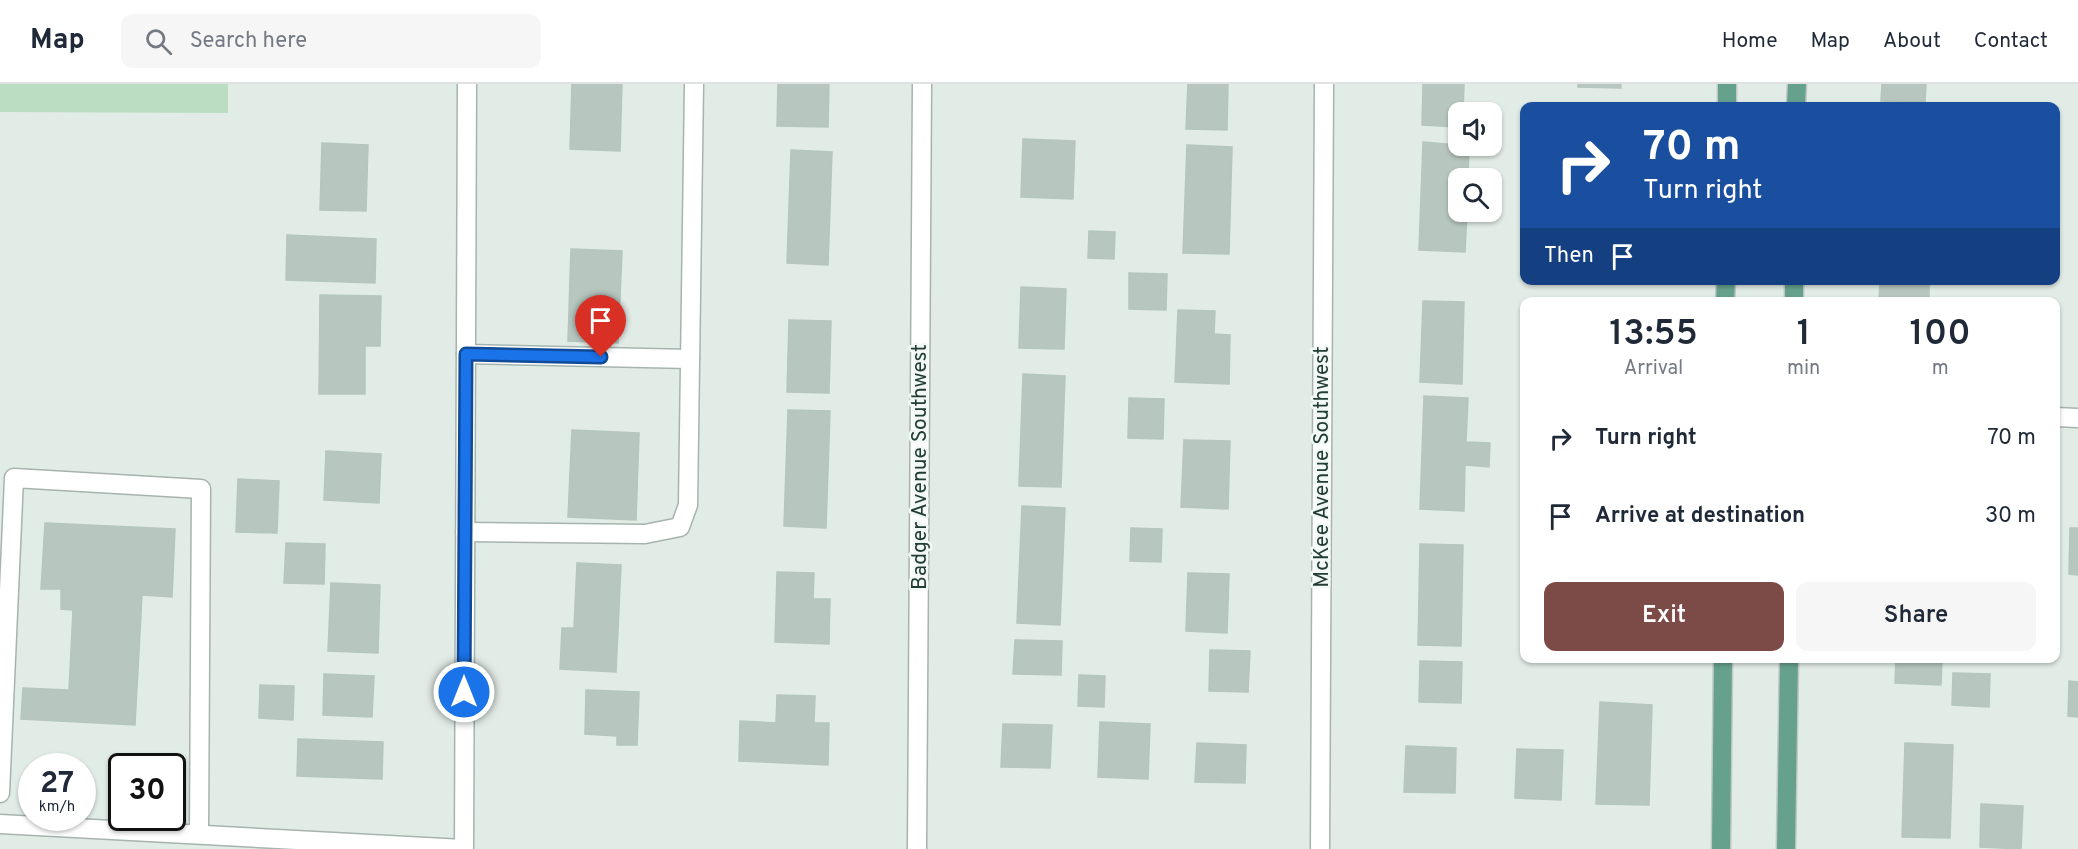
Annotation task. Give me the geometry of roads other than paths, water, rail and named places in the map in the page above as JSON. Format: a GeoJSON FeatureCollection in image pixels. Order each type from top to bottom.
{"type":"FeatureCollection","features":[{"type":"Feature","properties":{"kind":"main road"},"geometry":{"type":"LineString","coordinates":[[1727,84],[1727,102]]}},
{"type":"Feature","properties":{"kind":"main road"},"geometry":{"type":"LineString","coordinates":[[1796,102],[1797,84]]}},
{"type":"Feature","properties":{"kind":"main road"},"geometry":{"type":"LineString","coordinates":[[1721,849],[1723,663]]}},
{"type":"Feature","properties":{"kind":"main road"},"geometry":{"type":"LineString","coordinates":[[1786,849],[1789,663]]}},
{"type":"Feature","properties":{"kind":"street"},"geometry":{"type":"LineString","coordinates":[[0,824],[208,839],[463,849],[467,84]]}},
{"type":"Feature","properties":{"kind":"street"},"geometry":{"type":"LineString","coordinates":[[465,532],[645,534],[680,527],[687,505],[694,84]]}},
{"type":"Feature","properties":{"kind":"street","name":"Badger Avenue Southwest"},"geometry":{"type":"LineString","coordinates":[[917,849],[922,84]]}},
{"type":"Feature","properties":{"kind":"street","name":"McKee Avenue Southwest"},"geometry":{"type":"LineString","coordinates":[[1320,849],[1324,84]]}},
{"type":"Feature","properties":{"kind":"street"},"geometry":{"type":"LineString","coordinates":[[466,354],[690,359]]}},
{"type":"Feature","properties":{"kind":"street"},"geometry":{"type":"LineString","coordinates":[[2060,417],[2078,417]]}},
{"type":"Feature","properties":{"kind":"street"},"geometry":{"type":"LineString","coordinates":[[0,793],[7,478],[201,489],[208,839]]}}]}
